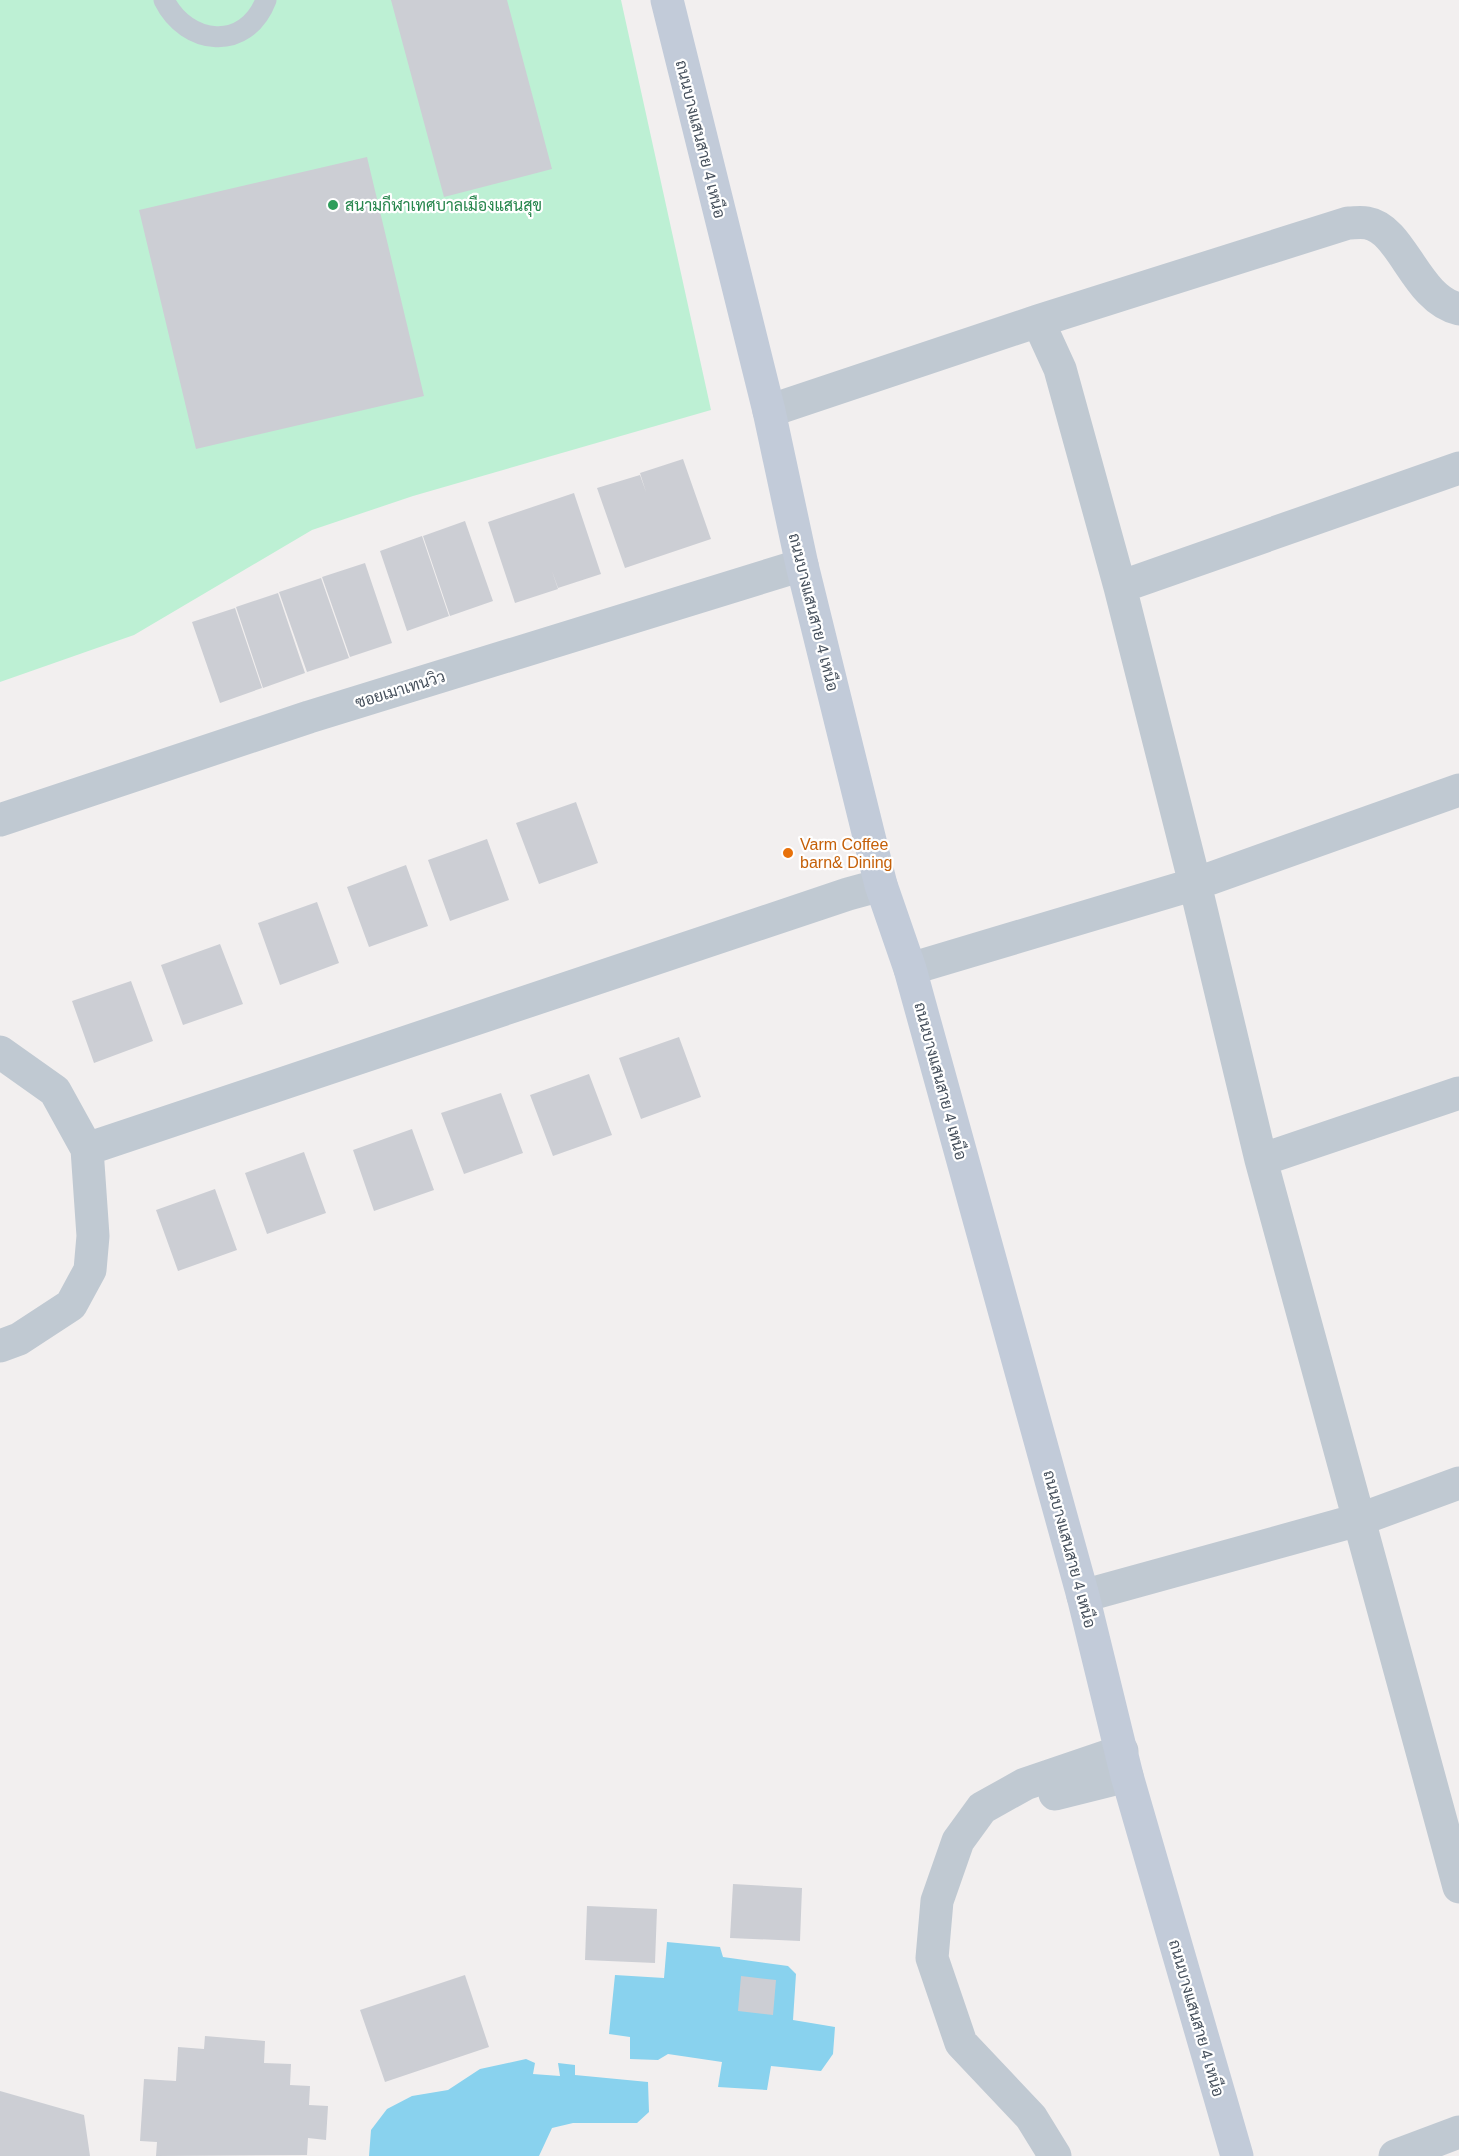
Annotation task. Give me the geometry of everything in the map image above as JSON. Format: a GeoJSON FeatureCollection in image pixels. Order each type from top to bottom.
{"type":"FeatureCollection","features":[{"type":"Feature","properties":{"kind":"street","name":"ถนนบางแสนสาย 4 เหนือ"},"geometry":{"type":"LineString","coordinates":[[667,0],[769,411],[802,565],[881,885],[910,969],[1083,1596],[1124,1763],[1237,2156]]}},
{"type":"Feature","properties":{"kind":"street"},"geometry":{"type":"LineString","coordinates":[[769,411],[1038,321],[1348,223],[1368,223],[1386,233],[1427,290],[1459,309]]}},
{"type":"Feature","properties":{"kind":"street"},"geometry":{"type":"LineString","coordinates":[[1038,321],[1060,369],[1120,587],[1262,1160],[1358,1520],[1448,1798],[1459,1887]]}},
{"type":"Feature","properties":{"kind":"street"},"geometry":{"type":"LineString","coordinates":[[1120,587],[1459,468]]}},
{"type":"Feature","properties":{"kind":"street","name":"ซอยเมาเทนวิว"},"geometry":{"type":"LineString","coordinates":[[0,820],[309,717],[802,565]]}},
{"type":"Feature","properties":{"kind":"street"},"geometry":{"type":"LineString","coordinates":[[910,969],[1195,884],[1459,790]]}},
{"type":"Feature","properties":{"kind":"street"},"geometry":{"type":"LineString","coordinates":[[87,1149],[848,894],[881,885]]}},
{"type":"Feature","properties":{"kind":"street"},"geometry":{"type":"LineString","coordinates":[[0,1052],[55,1091],[87,1149],[93,1236],[90,1270],[71,1305],[19,1340],[0,1346]]}},
{"type":"Feature","properties":{"kind":"street"},"geometry":{"type":"LineString","coordinates":[[1262,1160],[1459,1093]]}},
{"type":"Feature","properties":{"kind":"street"},"geometry":{"type":"LineString","coordinates":[[1083,1596],[1358,1520],[1459,1483]]}},
{"type":"Feature","properties":{"kind":"street"},"geometry":{"type":"LineString","coordinates":[[1055,2156],[1031,2117],[961,2043],[932,1958],[941,1891],[958,1841],[982,1808],[1030,1800],[1124,1763]]}},
{"type":"Feature","properties":{"kind":"street"},"geometry":{"type":"LineString","coordinates":[[1395,2156],[1459,2132]]}},
{"type":"Feature","properties":{"kind":"lane"},"geometry":{"type":"LineString","coordinates":[[164,0],[171,14],[184,27],[199,34],[216,37],[235,33],[250,24],[262,10],[266,0]]}},
{"type":"Feature","properties":{"kind":"green space","name":"สนามกีฬาเทศบาลเมืองแสนสุข"},"geometry":{"type":"Polygon","coordinates":[[[0,0],[621,0],[711,410],[413,496],[312,530],[134,635],[0,682],[0,0]]]}},
{"type":"Feature","properties":{"kind":"water"},"geometry":{"type":"Polygon","coordinates":[[[667,1942],[720,1947],[723,1957],[788,1966],[796,1974],[793,2020],[835,2027],[833,2054],[821,2071],[771,2066],[767,2090],[718,2087],[722,2062],[668,2054],[658,2060],[630,2059],[630,2037],[609,2034],[615,1975],[664,1978],[667,1942]]]}},
{"type":"Feature","properties":{"kind":"water"},"geometry":{"type":"Polygon","coordinates":[[[526,2059],[535,2063],[533,2074],[560,2076],[558,2063],[575,2065],[575,2075],[648,2082],[649,2112],[637,2123],[573,2123],[552,2128],[539,2156],[369,2156],[371,2130],[387,2109],[412,2096],[448,2090],[480,2069],[526,2059]]]}},
{"type":"Feature","properties":{"kind":"building"},"geometry":{"type":"Polygon","coordinates":[[[391,0],[507,0],[552,169],[444,197],[391,0]]]}},
{"type":"Feature","properties":{"kind":"building"},"geometry":{"type":"Polygon","coordinates":[[[367,157],[424,396],[196,449],[139,210],[367,157]]]}},
{"type":"Feature","properties":{"kind":"building"},"geometry":{"type":"Polygon","coordinates":[[[683,459],[711,539],[625,568],[597,488],[640,475],[646,492],[640,473],[683,459]]]}},
{"type":"Feature","properties":{"kind":"building"},"geometry":{"type":"Polygon","coordinates":[[[574,493],[601,574],[558,588],[552,571],[558,589],[515,603],[488,522],[574,493]]]}},
{"type":"Feature","properties":{"kind":"building"},"geometry":{"type":"Polygon","coordinates":[[[465,521],[493,601],[450,616],[423,536],[465,521]]]}},
{"type":"Feature","properties":{"kind":"building"},"geometry":{"type":"Polygon","coordinates":[[[422,536],[449,616],[407,631],[380,551],[422,536]]]}},
{"type":"Feature","properties":{"kind":"building"},"geometry":{"type":"Polygon","coordinates":[[[365,563],[392,643],[350,657],[322,577],[365,563]]]}},
{"type":"Feature","properties":{"kind":"building"},"geometry":{"type":"Polygon","coordinates":[[[321,578],[349,658],[307,672],[279,592],[321,578]]]}},
{"type":"Feature","properties":{"kind":"building"},"geometry":{"type":"Polygon","coordinates":[[[278,593],[305,673],[263,688],[236,607],[278,593]]]}},
{"type":"Feature","properties":{"kind":"building"},"geometry":{"type":"Polygon","coordinates":[[[235,608],[262,688],[220,703],[192,622],[235,608]]]}},
{"type":"Feature","properties":{"kind":"building"},"geometry":{"type":"Polygon","coordinates":[[[576,802],[598,863],[539,884],[516,823],[576,802]]]}},
{"type":"Feature","properties":{"kind":"building"},"geometry":{"type":"Polygon","coordinates":[[[487,839],[509,900],[450,921],[428,860],[487,839]]]}},
{"type":"Feature","properties":{"kind":"building"},"geometry":{"type":"Polygon","coordinates":[[[406,865],[428,926],[369,947],[347,887],[406,865]]]}},
{"type":"Feature","properties":{"kind":"building"},"geometry":{"type":"Polygon","coordinates":[[[317,902],[339,963],[280,985],[258,923],[317,902]]]}},
{"type":"Feature","properties":{"kind":"building"},"geometry":{"type":"Polygon","coordinates":[[[220,944],[243,1004],[183,1025],[161,965],[220,944]]]}},
{"type":"Feature","properties":{"kind":"building"},"geometry":{"type":"Polygon","coordinates":[[[131,981],[153,1041],[94,1063],[72,1001],[131,981]]]}},
{"type":"Feature","properties":{"kind":"building"},"geometry":{"type":"Polygon","coordinates":[[[679,1037],[701,1097],[641,1119],[619,1058],[679,1037]]]}},
{"type":"Feature","properties":{"kind":"building"},"geometry":{"type":"Polygon","coordinates":[[[589,1074],[612,1135],[553,1156],[530,1095],[589,1074]]]}},
{"type":"Feature","properties":{"kind":"building"},"geometry":{"type":"Polygon","coordinates":[[[501,1093],[523,1153],[464,1174],[441,1113],[501,1093]]]}},
{"type":"Feature","properties":{"kind":"building"},"geometry":{"type":"Polygon","coordinates":[[[412,1129],[434,1190],[374,1211],[353,1150],[412,1129]]]}},
{"type":"Feature","properties":{"kind":"building"},"geometry":{"type":"Polygon","coordinates":[[[304,1152],[326,1213],[267,1234],[245,1173],[304,1152]]]}},
{"type":"Feature","properties":{"kind":"building"},"geometry":{"type":"Polygon","coordinates":[[[215,1189],[237,1250],[178,1271],[156,1210],[215,1189]]]}},
{"type":"Feature","properties":{"kind":"building"},"geometry":{"type":"Polygon","coordinates":[[[733,1884],[802,1888],[800,1941],[730,1938],[733,1884]]]}},
{"type":"Feature","properties":{"kind":"building"},"geometry":{"type":"Polygon","coordinates":[[[587,1906],[657,1909],[655,1963],[585,1960],[587,1906]]]}},
{"type":"Feature","properties":{"kind":"building"},"geometry":{"type":"Polygon","coordinates":[[[465,1975],[489,2047],[385,2082],[360,2010],[465,1975]]]}},
{"type":"Feature","properties":{"kind":"building"},"geometry":{"type":"Polygon","coordinates":[[[741,1976],[776,1980],[773,2015],[738,2011],[741,1976]]]}},
{"type":"Feature","properties":{"kind":"building"},"geometry":{"type":"Polygon","coordinates":[[[205,2036],[265,2041],[264,2063],[291,2064],[290,2085],[310,2086],[309,2105],[328,2106],[326,2140],[308,2138],[307,2155],[156,2156],[157,2142],[140,2141],[144,2079],[176,2081],[178,2047],[204,2049],[205,2036]]]}},
{"type":"Feature","properties":{"kind":"building"},"geometry":{"type":"Polygon","coordinates":[[[0,2091],[84,2115],[90,2156],[0,2156],[0,2091]]]}},
{"type":"Feature","properties":{"kind":"place","name":"สนามกีฬาเทศบาลเมืองแสนสุข"},"geometry":{"type":"Point","coordinates":[333,205]}},
{"type":"Feature","properties":{"kind":"place","name":"Varm Coffee barn& Dining"},"geometry":{"type":"Point","coordinates":[788,853]}}]}
